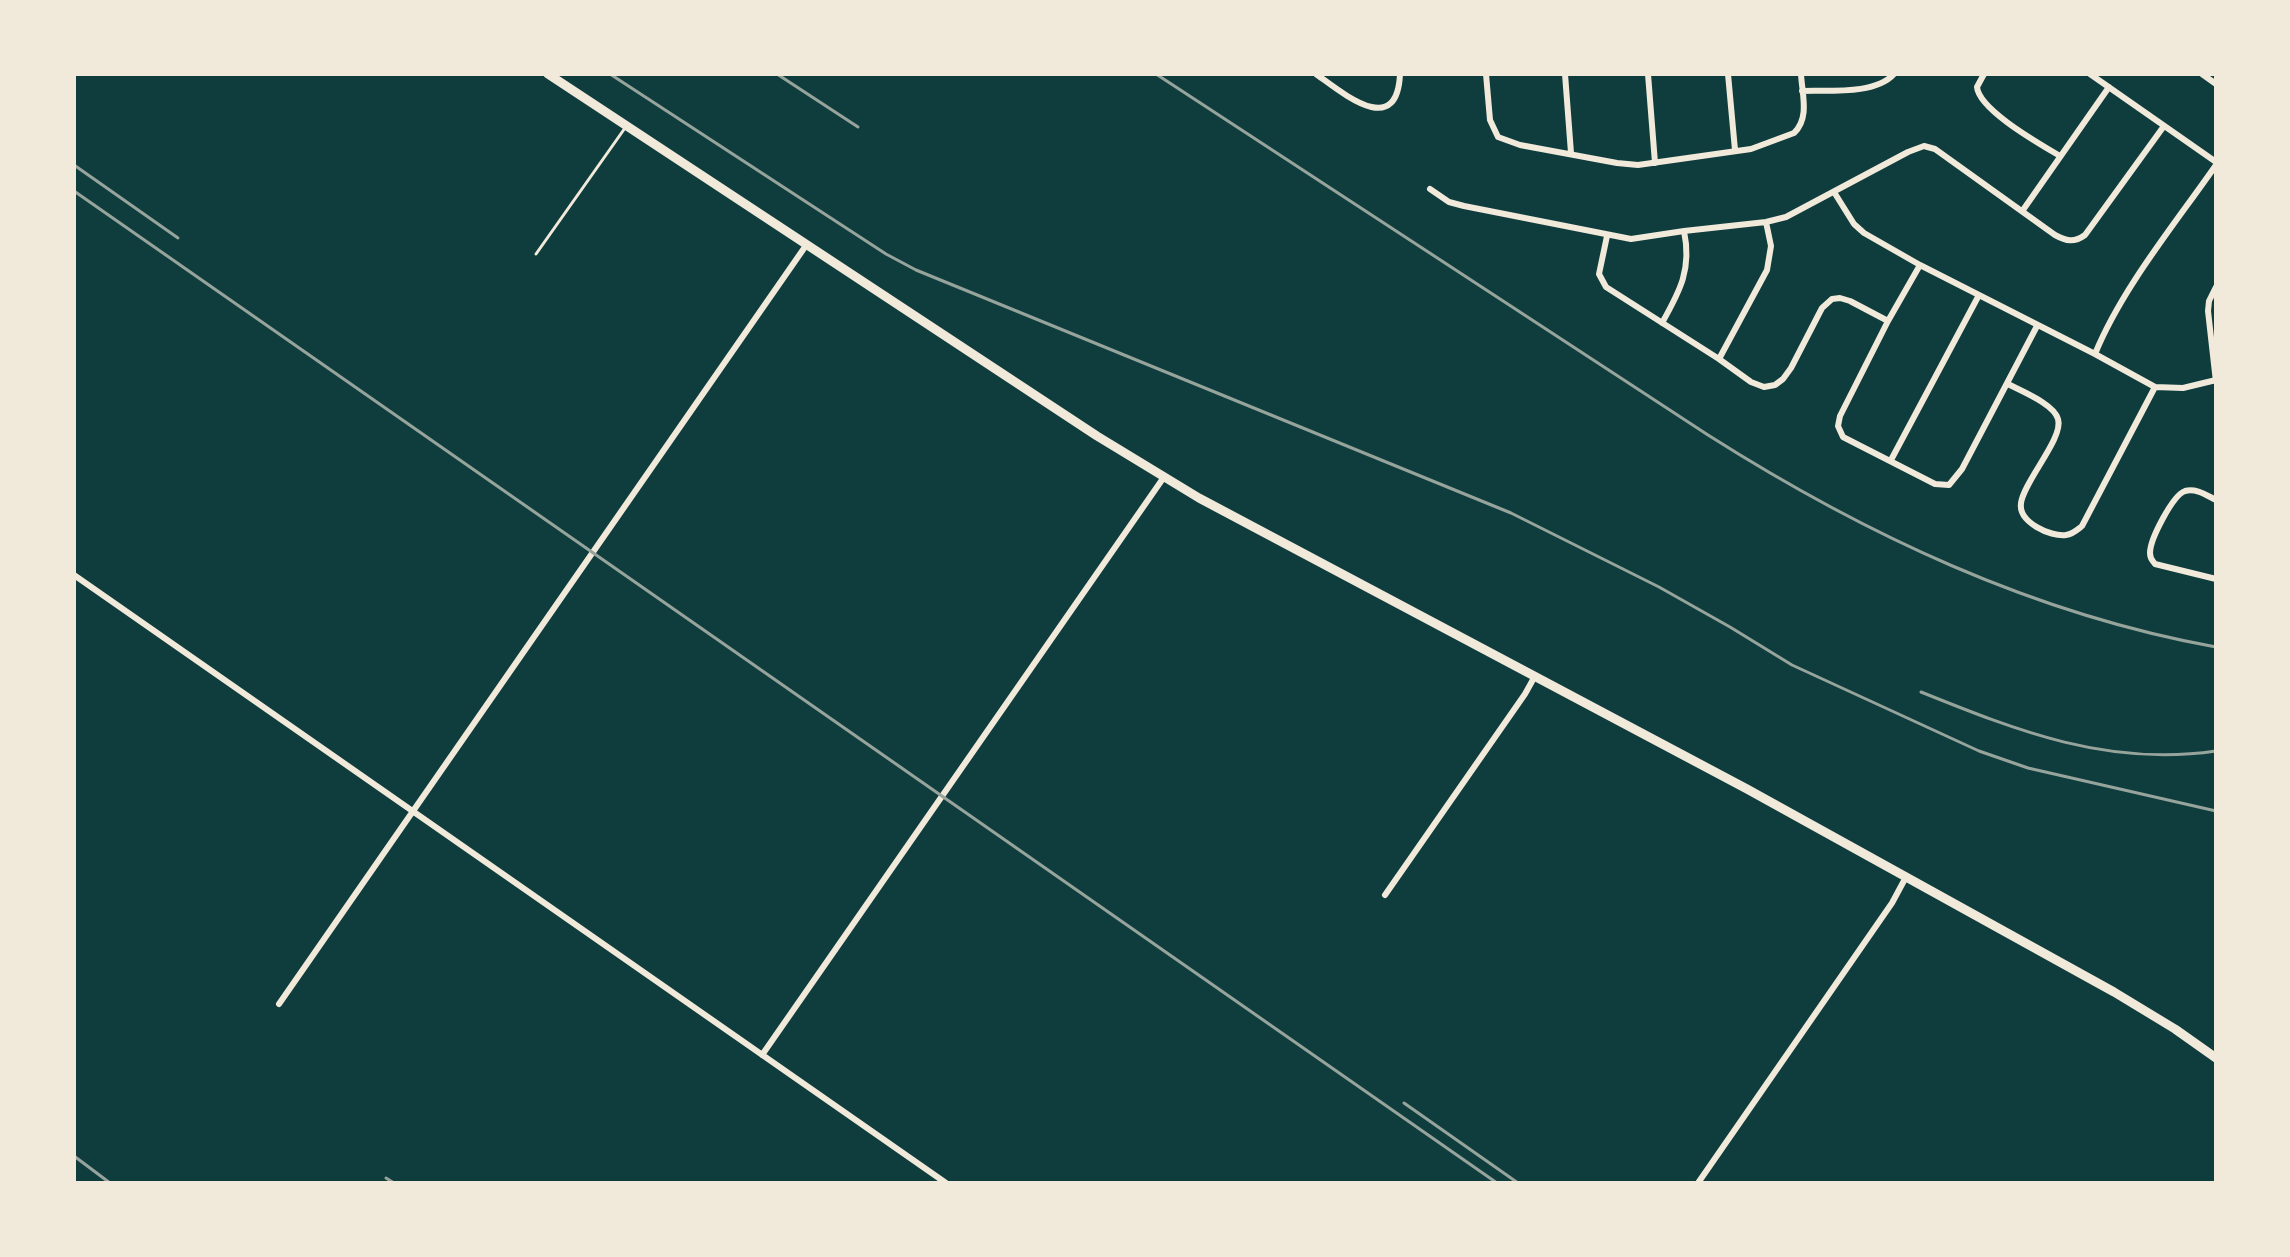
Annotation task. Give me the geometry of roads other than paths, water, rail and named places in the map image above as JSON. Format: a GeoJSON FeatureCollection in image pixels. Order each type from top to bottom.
{"type":"FeatureCollection","features":[{"type":"Feature","properties":{"kind":"main road"},"geometry":{"type":"LineString","coordinates":[[548,74],[1097,436],[1199,498],[1747,789],[2114,992],[2216,1058]]}},
{"type":"Feature","properties":{"kind":"street"},"geometry":{"type":"LineString","coordinates":[[1316,74],[1351,99],[1380,108],[1386,107],[1397,97],[1400,74]]}},
{"type":"Feature","properties":{"kind":"street"},"geometry":{"type":"LineString","coordinates":[[1486,74],[1490,120],[1498,137],[1520,145],[1638,165],[1751,149],[1794,133],[1804,115],[1801,74]]}},
{"type":"Feature","properties":{"kind":"street"},"geometry":{"type":"LineString","coordinates":[[1565,74],[1571,153]]}},
{"type":"Feature","properties":{"kind":"street"},"geometry":{"type":"LineString","coordinates":[[1648,74],[1655,163]]}},
{"type":"Feature","properties":{"kind":"street"},"geometry":{"type":"LineString","coordinates":[[1728,74],[1735,150]]}},
{"type":"Feature","properties":{"kind":"street"},"geometry":{"type":"LineString","coordinates":[[1802,91],[1875,86],[1883,84],[1894,74]]}},
{"type":"Feature","properties":{"kind":"street"},"geometry":{"type":"LineString","coordinates":[[1984,74],[1977,87],[1981,100],[2060,156]]}},
{"type":"Feature","properties":{"kind":"street"},"geometry":{"type":"LineString","coordinates":[[2090,74],[2216,164],[2129,290],[2095,354]]}},
{"type":"Feature","properties":{"kind":"street"},"geometry":{"type":"LineString","coordinates":[[2202,74],[2216,84]]}},
{"type":"Feature","properties":{"kind":"street"},"geometry":{"type":"LineString","coordinates":[[2023,210],[2109,87]]}},
{"type":"Feature","properties":{"kind":"street"},"geometry":{"type":"LineString","coordinates":[[1430,189],[1449,202],[1464,206],[1631,239],[1766,222],[1795,213],[1924,146],[1935,149],[2069,241],[2081,238],[2164,126]]}},
{"type":"Feature","properties":{"kind":"street"},"geometry":{"type":"LineString","coordinates":[[1834,192],[1858,228],[1920,265],[2155,387],[2183,388],[2216,381],[2208,311],[2216,287]]}},
{"type":"Feature","properties":{"kind":"street"},"geometry":{"type":"LineString","coordinates":[[1719,359],[1767,270],[1771,246],[1766,222]]}},
{"type":"Feature","properties":{"kind":"street"},"geometry":{"type":"LineString","coordinates":[[1662,323],[1685,277],[1688,261],[1684,231]]}},
{"type":"Feature","properties":{"kind":"street"},"geometry":{"type":"LineString","coordinates":[[1607,236],[1600,266],[1602,281],[1615,294],[1751,382],[1770,387],[1783,379],[1822,308],[1832,299],[1850,301],[1888,321]]}},
{"type":"Feature","properties":{"kind":"street"},"geometry":{"type":"LineString","coordinates":[[279,1004],[807,244]]}},
{"type":"Feature","properties":{"kind":"street"},"geometry":{"type":"LineString","coordinates":[[1920,265],[1847,403],[1838,426],[1843,437],[1935,484],[1949,485],[1959,474],[2037,326]]}},
{"type":"Feature","properties":{"kind":"street"},"geometry":{"type":"LineString","coordinates":[[1891,460],[1979,295]]}},
{"type":"Feature","properties":{"kind":"street"},"geometry":{"type":"LineString","coordinates":[[2008,384],[2046,404],[2059,419],[2052,443],[2023,495],[2021,510],[2027,520],[2060,535],[2076,532],[2082,526],[2155,387]]}},
{"type":"Feature","properties":{"kind":"street"},"geometry":{"type":"LineString","coordinates":[[762,1055],[1164,477]]}},
{"type":"Feature","properties":{"kind":"street"},"geometry":{"type":"LineString","coordinates":[[2216,500],[2193,490],[2181,492],[2173,500],[2150,552],[2155,564],[2216,579]]}},
{"type":"Feature","properties":{"kind":"street"},"geometry":{"type":"LineString","coordinates":[[74,575],[946,1183]]}},
{"type":"Feature","properties":{"kind":"street"},"geometry":{"type":"LineString","coordinates":[[1385,895],[1535,676]]}},
{"type":"Feature","properties":{"kind":"street"},"geometry":{"type":"LineString","coordinates":[[1698,1183],[1892,903],[1906,877]]}},
{"type":"Feature","properties":{"kind":"lane"},"geometry":{"type":"LineString","coordinates":[[536,254],[627,125]]}},
{"type":"Feature","properties":{"kind":"railway"},"geometry":{"type":"LineString","coordinates":[[610,74],[886,254],[916,270],[1511,513],[1659,587],[1792,665],[1979,751],[2028,768],[2216,811]]}},
{"type":"Feature","properties":{"kind":"railway"},"geometry":{"type":"LineString","coordinates":[[777,74],[858,127]]}},
{"type":"Feature","properties":{"kind":"railway"},"geometry":{"type":"LineString","coordinates":[[1156,74],[1708,435],[1827,505],[1889,537],[2016,592],[2081,614],[2216,647]]}},
{"type":"Feature","properties":{"kind":"railway"},"geometry":{"type":"LineString","coordinates":[[74,165],[178,238]]}},
{"type":"Feature","properties":{"kind":"railway"},"geometry":{"type":"LineString","coordinates":[[74,191],[1497,1183]]}},
{"type":"Feature","properties":{"kind":"railway"},"geometry":{"type":"LineString","coordinates":[[1921,692],[2028,732],[2101,750],[2176,755],[2216,751]]}},
{"type":"Feature","properties":{"kind":"railway"},"geometry":{"type":"LineString","coordinates":[[1404,1103],[1518,1183]]}},
{"type":"Feature","properties":{"kind":"railway"},"geometry":{"type":"LineString","coordinates":[[74,1156],[110,1183]]}},
{"type":"Feature","properties":{"kind":"railway"},"geometry":{"type":"LineString","coordinates":[[386,1178],[394,1183]]}}]}
